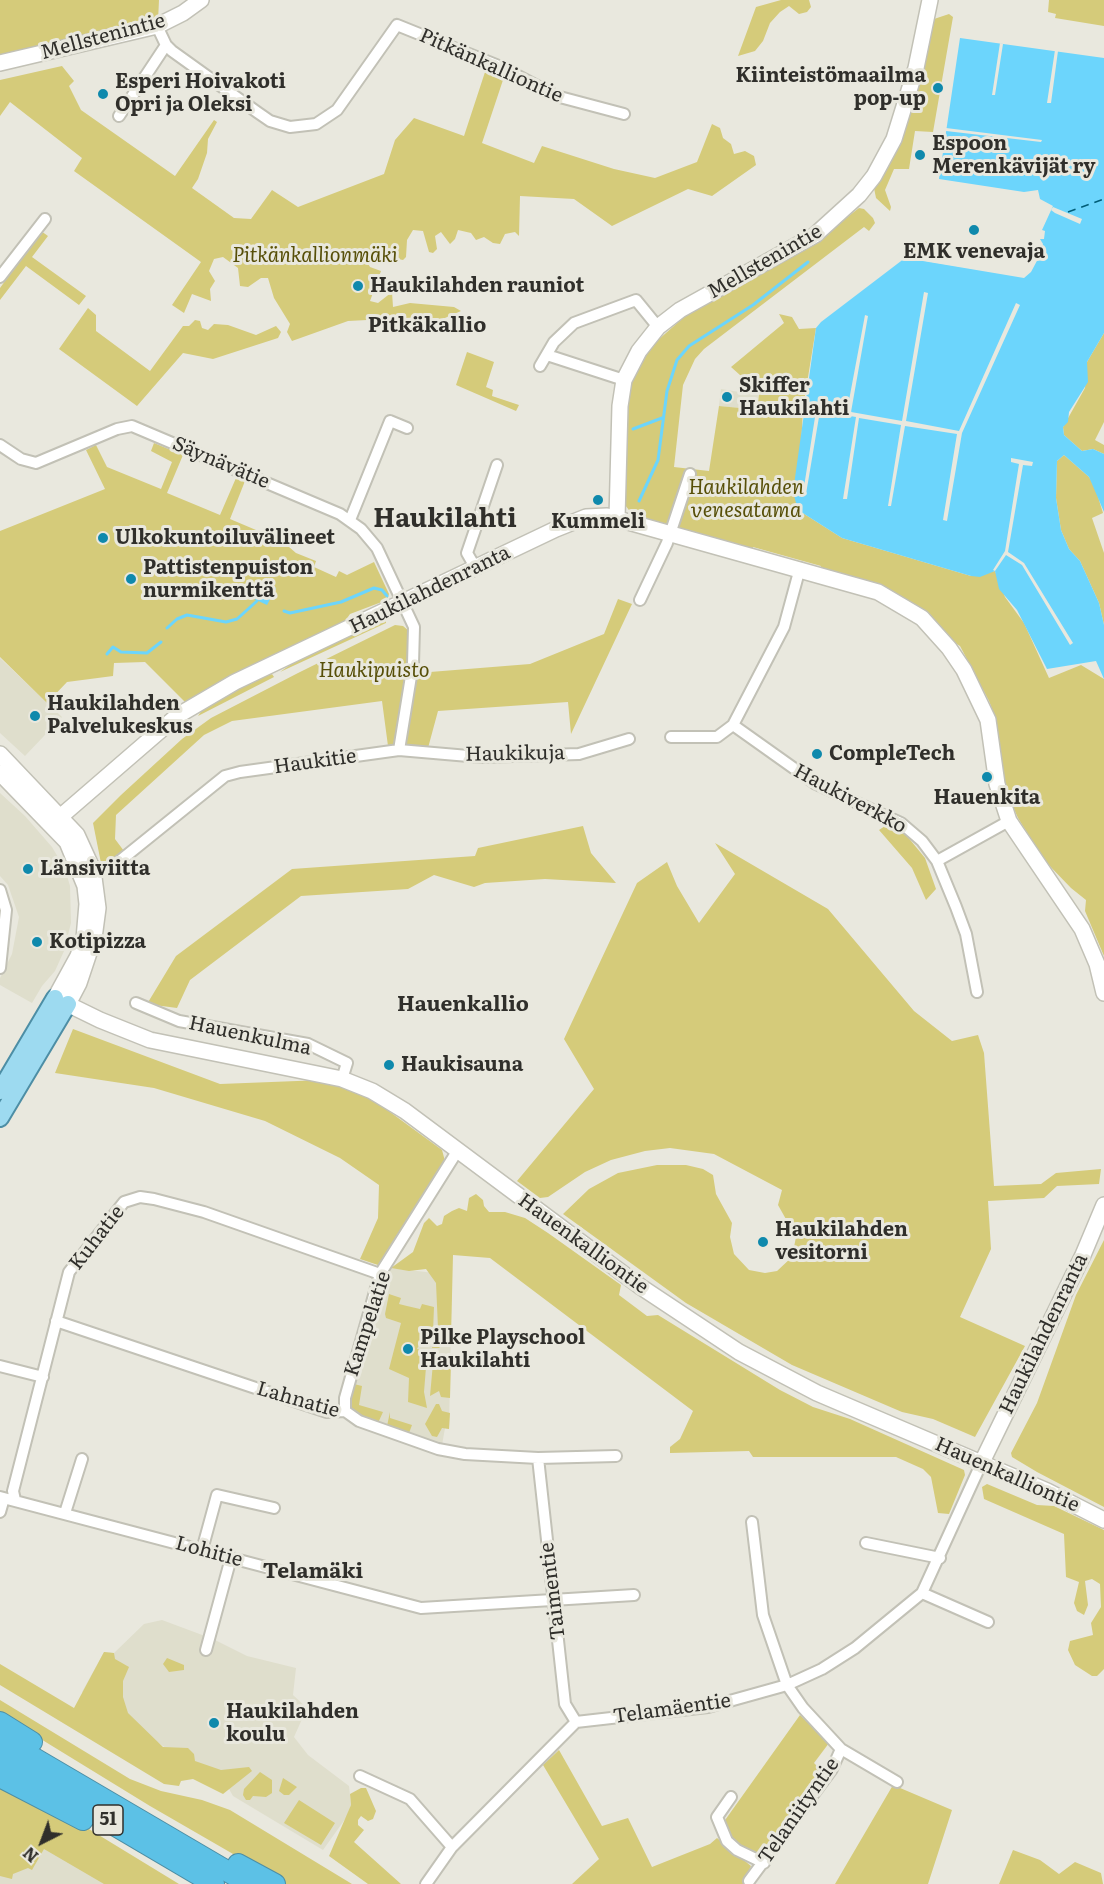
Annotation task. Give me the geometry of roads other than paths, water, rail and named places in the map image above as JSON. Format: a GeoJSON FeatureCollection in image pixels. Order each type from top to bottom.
{"type":"FeatureCollection","features":[{"type":"Feature","properties":{"kind":"highway"},"geometry":{"type":"LineString","coordinates":[[0,1722],[68,1764],[93,1793]]}},
{"type":"Feature","properties":{"kind":"highway","name":"51"},"geometry":{"type":"LineString","coordinates":[[0,1738],[249,1884]]}},
{"type":"Feature","properties":{"kind":"highway","name":"51"},"geometry":{"type":"LineString","coordinates":[[0,1758],[214,1884]]}},
{"type":"Feature","properties":{"kind":"highway"},"geometry":{"type":"LineString","coordinates":[[0,1778],[77,1817],[192,1884]]}},
{"type":"Feature","properties":{"kind":"highway"},"geometry":{"type":"LineString","coordinates":[[197,1853],[224,1857],[275,1884]]}},
{"type":"Feature","properties":{"kind":"main road"},"geometry":{"type":"LineString","coordinates":[[0,1091],[61,1001]]}},
{"type":"Feature","properties":{"kind":"main road"},"geometry":{"type":"LineString","coordinates":[[1,1114],[61,1001]]}},
{"type":"Feature","properties":{"kind":"street","name":"Mellstenintie"},"geometry":{"type":"LineString","coordinates":[[0,63],[157,26],[183,14],[201,0]]}},
{"type":"Feature","properties":{"kind":"street","name":"Mellstenintie"},"geometry":{"type":"LineString","coordinates":[[617,518],[620,406],[624,381],[639,351],[658,327],[681,310],[815,235],[859,195],[874,176],[894,139],[916,68],[930,0]]}},
{"type":"Feature","properties":{"kind":"street","name":"Pitkänkalliontie"},"geometry":{"type":"LineString","coordinates":[[157,26],[166,45],[270,121],[290,128],[316,124],[332,115],[397,25],[501,67],[556,96],[624,114]]}},
{"type":"Feature","properties":{"kind":"street"},"geometry":{"type":"LineString","coordinates":[[119,116],[166,45]]}},
{"type":"Feature","properties":{"kind":"street"},"geometry":{"type":"LineString","coordinates":[[0,277],[45,219]]}},
{"type":"Feature","properties":{"kind":"street"},"geometry":{"type":"LineString","coordinates":[[540,366],[554,342],[574,323],[636,300],[658,327]]}},
{"type":"Feature","properties":{"kind":"street"},"geometry":{"type":"LineString","coordinates":[[547,355],[624,381]]}},
{"type":"Feature","properties":{"kind":"street"},"geometry":{"type":"LineString","coordinates":[[350,520],[390,421],[407,428]]}},
{"type":"Feature","properties":{"kind":"street","name":"Säynävätie"},"geometry":{"type":"LineString","coordinates":[[0,445],[21,459],[36,463],[117,429],[132,426],[350,520],[377,548],[404,601]]}},
{"type":"Feature","properties":{"kind":"street"},"geometry":{"type":"LineString","coordinates":[[475,567],[467,553],[497,465]]}},
{"type":"Feature","properties":{"kind":"street"},"geometry":{"type":"LineString","coordinates":[[640,600],[669,532],[690,474]]}},
{"type":"Feature","properties":{"kind":"street","name":"Haukilahdenranta"},"geometry":{"type":"LineString","coordinates":[[56,820],[177,716],[235,682],[475,567],[586,517],[617,518],[800,568],[878,592],[922,618],[954,656],[978,702],[980,722],[989,741],[997,784],[1009,821],[1082,929],[1097,964],[1104,993]]}},
{"type":"Feature","properties":{"kind":"street"},"geometry":{"type":"LineString","coordinates":[[671,737],[717,737],[734,725],[784,627],[800,568]]}},
{"type":"Feature","properties":{"kind":"street"},"geometry":{"type":"LineString","coordinates":[[399,750],[415,646],[414,627],[404,601]]}},
{"type":"Feature","properties":{"kind":"street","name":"Haukiverkko"},"geometry":{"type":"LineString","coordinates":[[734,725],[816,784],[878,811],[912,831],[937,861],[966,934],[977,992]]}},
{"type":"Feature","properties":{"kind":"street","name":"Haukikuja"},"geometry":{"type":"LineString","coordinates":[[399,750],[480,757],[579,754],[629,739]]}},
{"type":"Feature","properties":{"kind":"street","name":"Haukitie"},"geometry":{"type":"LineString","coordinates":[[111,868],[225,776],[240,771],[399,750]]}},
{"type":"Feature","properties":{"kind":"street"},"geometry":{"type":"LineString","coordinates":[[0,754],[56,820]]}},
{"type":"Feature","properties":{"kind":"street"},"geometry":{"type":"LineString","coordinates":[[0,773],[77,835],[86,852],[97,887],[98,908],[80,983],[61,1001]]}},
{"type":"Feature","properties":{"kind":"street"},"geometry":{"type":"LineString","coordinates":[[937,861],[1009,821]]}},
{"type":"Feature","properties":{"kind":"street"},"geometry":{"type":"LineString","coordinates":[[0,890],[6,910],[0,968]]}},
{"type":"Feature","properties":{"kind":"street","name":"Hauenkalliontie"},"geometry":{"type":"LineString","coordinates":[[61,1001],[150,1040],[342,1079],[390,1101],[641,1287],[740,1352],[817,1393],[982,1462],[1104,1520]]}},
{"type":"Feature","properties":{"kind":"street","name":"Hauenkulma"},"geometry":{"type":"LineString","coordinates":[[136,1003],[179,1021],[308,1044],[347,1063],[342,1079]]}},
{"type":"Feature","properties":{"kind":"street","name":"Kampelatie"},"geometry":{"type":"LineString","coordinates":[[345,1411],[345,1398],[380,1274],[458,1150]]}},
{"type":"Feature","properties":{"kind":"street","name":"Kuhatie"},"geometry":{"type":"LineString","coordinates":[[0,1512],[6,1498],[13,1491],[69,1272],[75,1261],[124,1202],[140,1197],[239,1223],[380,1274]]}},
{"type":"Feature","properties":{"kind":"street","name":"Haukilahdenranta"},"geometry":{"type":"LineString","coordinates":[[982,1462],[1083,1255],[1104,1205]]}},
{"type":"Feature","properties":{"kind":"street","name":"Lahnatie"},"geometry":{"type":"LineString","coordinates":[[56,1321],[327,1412],[345,1411],[359,1421],[438,1449],[482,1456],[538,1458],[616,1456]]}},
{"type":"Feature","properties":{"kind":"street"},"geometry":{"type":"LineString","coordinates":[[0,1366],[43,1377]]}},
{"type":"Feature","properties":{"kind":"street","name":"Taimentie"},"geometry":{"type":"LineString","coordinates":[[538,1458],[565,1704],[576,1722]]}},
{"type":"Feature","properties":{"kind":"street"},"geometry":{"type":"LineString","coordinates":[[65,1513],[82,1459]]}},
{"type":"Feature","properties":{"kind":"street","name":"Telamäentie"},"geometry":{"type":"LineString","coordinates":[[576,1722],[708,1707],[787,1685],[844,1656],[922,1593],[982,1462]]}},
{"type":"Feature","properties":{"kind":"street"},"geometry":{"type":"LineString","coordinates":[[202,1550],[217,1495],[274,1508]]}},
{"type":"Feature","properties":{"kind":"street","name":"Lohitie"},"geometry":{"type":"LineString","coordinates":[[6,1498],[421,1608],[634,1596]]}},
{"type":"Feature","properties":{"kind":"street","name":"Telaniityntie"},"geometry":{"type":"LineString","coordinates":[[749,1881],[832,1769],[841,1749],[803,1708],[787,1685],[763,1615],[752,1522]]}},
{"type":"Feature","properties":{"kind":"street"},"geometry":{"type":"LineString","coordinates":[[866,1543],[940,1558]]}},
{"type":"Feature","properties":{"kind":"street"},"geometry":{"type":"LineString","coordinates":[[206,1650],[231,1558]]}},
{"type":"Feature","properties":{"kind":"street"},"geometry":{"type":"LineString","coordinates":[[922,1593],[988,1622]]}},
{"type":"Feature","properties":{"kind":"street"},"geometry":{"type":"LineString","coordinates":[[426,1884],[452,1847],[576,1722]]}},
{"type":"Feature","properties":{"kind":"street"},"geometry":{"type":"LineString","coordinates":[[841,1749],[897,1782]]}},
{"type":"Feature","properties":{"kind":"street"},"geometry":{"type":"LineString","coordinates":[[360,1776],[405,1795],[452,1847]]}},
{"type":"Feature","properties":{"kind":"street"},"geometry":{"type":"LineString","coordinates":[[731,1797],[717,1817],[728,1841],[737,1850],[764,1863]]}},
{"type":"Feature","properties":{"kind":"water"},"geometry":{"type":"Polygon","coordinates":[[[960,38],[1104,58],[1104,333],[1087,362],[1088,382],[1069,412],[1068,422],[1063,427],[1064,435],[1082,451],[1093,449],[1104,454],[1104,512],[1089,477],[1064,455],[1057,461],[1056,498],[1061,530],[1069,549],[1080,561],[1099,603],[1104,625],[1104,679],[1096,661],[1047,669],[1017,610],[999,589],[995,571],[980,577],[971,576],[842,538],[798,510],[793,492],[816,328],[821,322],[905,258],[1024,278],[1031,272],[1039,257],[1043,244],[1040,239],[1044,239],[1045,231],[1042,230],[1053,206],[1040,199],[1038,190],[1024,192],[939,179],[960,38]]]}},
{"type":"Feature","properties":{"kind":"water"},"geometry":{"type":"Polygon","coordinates":[[[262,584],[276,588],[267,605],[254,599],[262,584]]]}},
{"type":"Feature","properties":{"kind":"waterway"},"geometry":{"type":"LineString","coordinates":[[639,501],[658,460],[667,391],[677,360],[689,346],[753,305],[808,262]]}},
{"type":"Feature","properties":{"kind":"waterway"},"geometry":{"type":"LineString","coordinates":[[633,429],[662,418]]}},
{"type":"Feature","properties":{"kind":"waterway"},"geometry":{"type":"LineString","coordinates":[[284,611],[290,613],[341,602],[374,588],[382,590],[387,596]]}},
{"type":"Feature","properties":{"kind":"waterway"},"geometry":{"type":"LineString","coordinates":[[167,628],[177,619],[187,615],[226,622],[237,619],[257,601]]}},
{"type":"Feature","properties":{"kind":"waterway"},"geometry":{"type":"LineString","coordinates":[[107,654],[113,647],[121,652],[147,653],[161,642]]}},
{"type":"Feature","properties":{"kind":"place","name":"Kiinteistömaailma pop-up"},"geometry":{"type":"Point","coordinates":[938,88]}},
{"type":"Feature","properties":{"kind":"place","name":"Esperi Hoivakoti Opri ja Oleksi"},"geometry":{"type":"Point","coordinates":[103,94]}},
{"type":"Feature","properties":{"kind":"place","name":"Espoon Merenkävijät ry"},"geometry":{"type":"Point","coordinates":[920,155]}},
{"type":"Feature","properties":{"kind":"place","name":"EMK venevaja"},"geometry":{"type":"Point","coordinates":[974,230]}},
{"type":"Feature","properties":{"kind":"place","name":"Haukilahden rauniot"},"geometry":{"type":"Point","coordinates":[358,286]}},
{"type":"Feature","properties":{"kind":"place","name":"Skiffer Haukilahti"},"geometry":{"type":"Point","coordinates":[727,397]}},
{"type":"Feature","properties":{"kind":"place","name":"Kummeli"},"geometry":{"type":"Point","coordinates":[598,500]}},
{"type":"Feature","properties":{"kind":"place","name":"Ulkokuntoiluvälineet"},"geometry":{"type":"Point","coordinates":[103,538]}},
{"type":"Feature","properties":{"kind":"place","name":"Pattistenpuiston nurmikenttä"},"geometry":{"type":"Point","coordinates":[131,579]}},
{"type":"Feature","properties":{"kind":"place","name":"Haukilahden Palvelukeskus"},"geometry":{"type":"Point","coordinates":[35,716]}},
{"type":"Feature","properties":{"kind":"place","name":"CompleTech"},"geometry":{"type":"Point","coordinates":[817,754]}},
{"type":"Feature","properties":{"kind":"place","name":"Hauenkita"},"geometry":{"type":"Point","coordinates":[987,777]}},
{"type":"Feature","properties":{"kind":"place","name":"Länsiviitta"},"geometry":{"type":"Point","coordinates":[28,869]}},
{"type":"Feature","properties":{"kind":"place","name":"Kotipizza"},"geometry":{"type":"Point","coordinates":[37,942]}},
{"type":"Feature","properties":{"kind":"place","name":"Haukisauna"},"geometry":{"type":"Point","coordinates":[389,1065]}},
{"type":"Feature","properties":{"kind":"place","name":"Haukilahden vesitorni"},"geometry":{"type":"Point","coordinates":[763,1242]}},
{"type":"Feature","properties":{"kind":"place","name":"Pilke Playschool Haukilahti"},"geometry":{"type":"Point","coordinates":[408,1349]}},
{"type":"Feature","properties":{"kind":"place","name":"Haukilahden koulu"},"geometry":{"type":"Point","coordinates":[214,1723]}},
{"type":"Feature","properties":{"kind":"district","name":"Pitkäkallio"},"geometry":{"type":"Point","coordinates":[427,326]}},
{"type":"Feature","properties":{"kind":"district","name":"Haukilahti"},"geometry":{"type":"Point","coordinates":[445,519]}},
{"type":"Feature","properties":{"kind":"district","name":"Hauenkallio"},"geometry":{"type":"Point","coordinates":[463,1005]}},
{"type":"Feature","properties":{"kind":"district","name":"Telamäki"},"geometry":{"type":"Point","coordinates":[313,1572]}},
{"type":"Feature","properties":{"kind":"park label","name":"Pitkänkallionmäki"},"geometry":{"type":"Point","coordinates":[315,256]}},
{"type":"Feature","properties":{"kind":"park label","name":"Haukilahden venesatama"},"geometry":{"type":"Point","coordinates":[746,500]}},
{"type":"Feature","properties":{"kind":"park label","name":"Haukipuisto"},"geometry":{"type":"Point","coordinates":[374,671]}}]}
